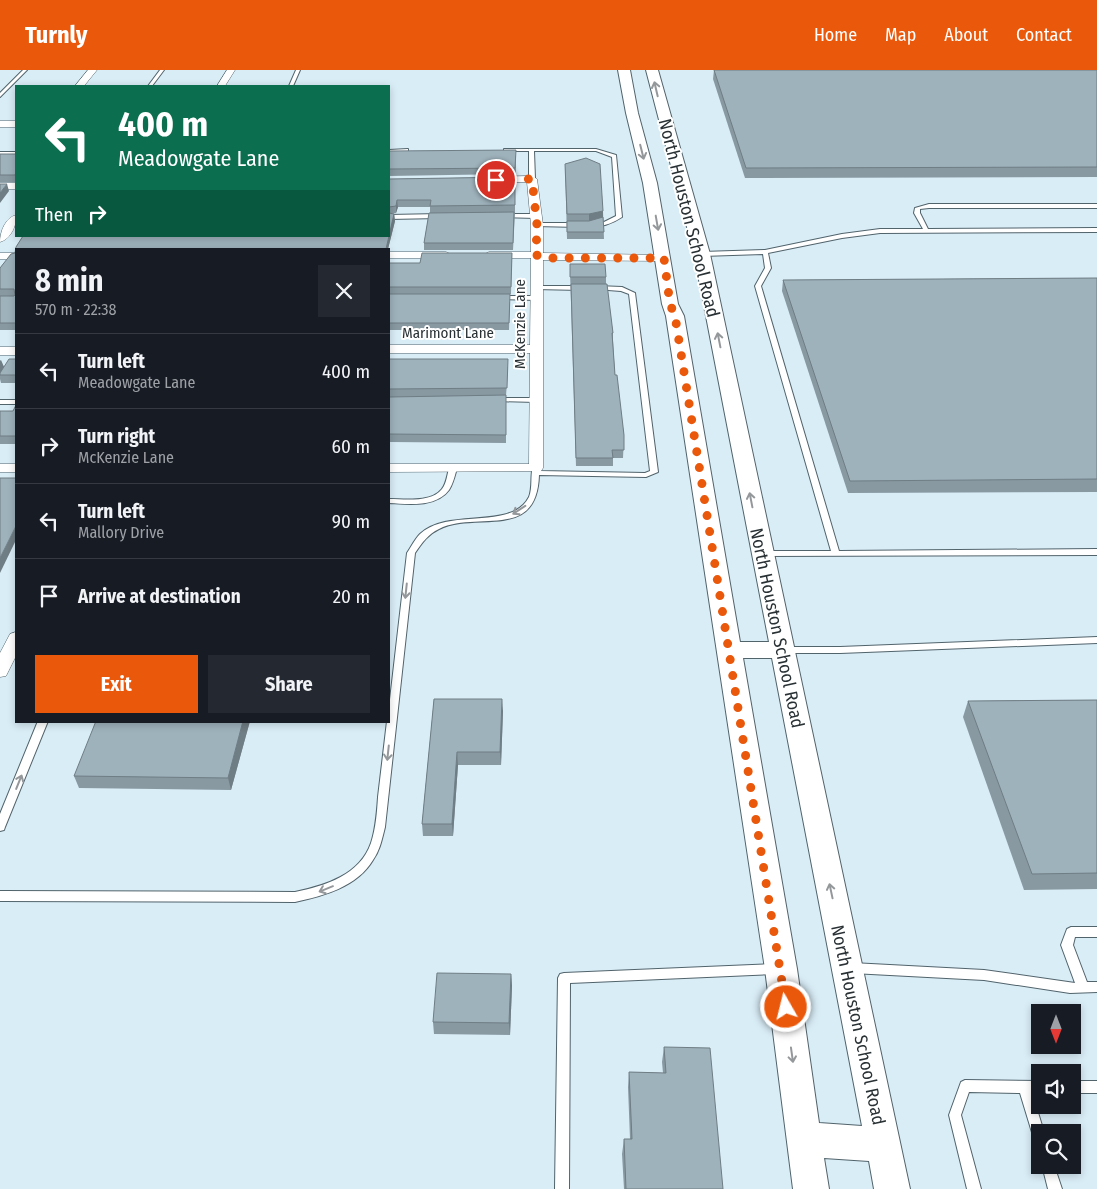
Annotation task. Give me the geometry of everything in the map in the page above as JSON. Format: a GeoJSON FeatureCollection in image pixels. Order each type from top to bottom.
{"type":"FeatureCollection","features":[{"type":"Feature","properties":{"kind":"main road","name":"North Houston School Road"},"geometry":{"type":"LineString","coordinates":[[624,70],[632,113],[650,183],[670,304],[675,316],[781,969],[812,1189]]}},
{"type":"Feature","properties":{"kind":"main road","name":"North Houston School Road"},"geometry":{"type":"LineString","coordinates":[[652,70],[662,113],[702,254],[892,1189]]}},
{"type":"Feature","properties":{"kind":"main road"},"geometry":{"type":"LineString","coordinates":[[663,255],[702,254]]}},
{"type":"Feature","properties":{"kind":"main road"},"geometry":{"type":"LineString","coordinates":[[729,650],[781,650]]}},
{"type":"Feature","properties":{"kind":"main road"},"geometry":{"type":"LineString","coordinates":[[804,1140],[883,1144]]}},
{"type":"Feature","properties":{"kind":"street"},"geometry":{"type":"LineString","coordinates":[[80,85],[92,70]]}},
{"type":"Feature","properties":{"kind":"street"},"geometry":{"type":"LineString","coordinates":[[222,85],[230,70]]}},
{"type":"Feature","properties":{"kind":"street"},"geometry":{"type":"LineString","coordinates":[[0,124],[15,124]]}},
{"type":"Feature","properties":{"kind":"street"},"geometry":{"type":"LineString","coordinates":[[484,180],[532,179]]}},
{"type":"Feature","properties":{"kind":"street","name":"McKenzie Lane"},"geometry":{"type":"LineString","coordinates":[[532,179],[536,220],[536,471]]}},
{"type":"Feature","properties":{"kind":"street"},"geometry":{"type":"LineString","coordinates":[[0,186],[15,186]]}},
{"type":"Feature","properties":{"kind":"street"},"geometry":{"type":"LineString","coordinates":[[0,239],[15,219]]}},
{"type":"Feature","properties":{"kind":"street"},"geometry":{"type":"LineString","coordinates":[[390,255],[458,255]]}},
{"type":"Feature","properties":{"kind":"street"},"geometry":{"type":"LineString","coordinates":[[477,255],[536,255],[549,258],[663,255]]}},
{"type":"Feature","properties":{"kind":"street"},"geometry":{"type":"LineString","coordinates":[[0,256],[15,256]]}},
{"type":"Feature","properties":{"kind":"street","name":"Marimont Lane"},"geometry":{"type":"LineString","coordinates":[[390,349],[536,349]]}},
{"type":"Feature","properties":{"kind":"street"},"geometry":{"type":"LineString","coordinates":[[0,351],[15,351]]}},
{"type":"Feature","properties":{"kind":"street"},"geometry":{"type":"LineString","coordinates":[[0,468],[15,468]]}},
{"type":"Feature","properties":{"kind":"street"},"geometry":{"type":"LineString","coordinates":[[390,468],[536,471]]}},
{"type":"Feature","properties":{"kind":"street"},"geometry":{"type":"LineString","coordinates":[[0,671],[15,640]]}},
{"type":"Feature","properties":{"kind":"lane"},"geometry":{"type":"LineString","coordinates":[[0,96],[25,70]]}},
{"type":"Feature","properties":{"kind":"lane"},"geometry":{"type":"LineString","coordinates":[[151,85],[162,70]]}},
{"type":"Feature","properties":{"kind":"lane"},"geometry":{"type":"LineString","coordinates":[[292,85],[298,70]]}},
{"type":"Feature","properties":{"kind":"lane"},"geometry":{"type":"LineString","coordinates":[[390,151],[417,150]]}},
{"type":"Feature","properties":{"kind":"lane"},"geometry":{"type":"LineString","coordinates":[[496,216],[589,225],[605,223],[619,218],[614,156],[596,150],[502,150]]}},
{"type":"Feature","properties":{"kind":"lane"},"geometry":{"type":"LineString","coordinates":[[531,150],[532,179]]}},
{"type":"Feature","properties":{"kind":"lane"},"geometry":{"type":"LineString","coordinates":[[0,154],[15,153]]}},
{"type":"Feature","properties":{"kind":"lane"},"geometry":{"type":"LineString","coordinates":[[926,230],[917,213],[918,208],[929,206],[1097,206]]}},
{"type":"Feature","properties":{"kind":"lane"},"geometry":{"type":"LineString","coordinates":[[390,217],[448,216]]}},
{"type":"Feature","properties":{"kind":"lane"},"geometry":{"type":"LineString","coordinates":[[702,254],[765,252],[842,236],[880,231],[1097,230]]}},
{"type":"Feature","properties":{"kind":"lane"},"geometry":{"type":"LineString","coordinates":[[765,252],[770,266],[758,286],[836,554]]}},
{"type":"Feature","properties":{"kind":"lane"},"geometry":{"type":"LineString","coordinates":[[0,896],[295,897],[321,892],[344,881],[364,865],[377,840],[411,553],[416,542],[427,532],[442,524],[459,520],[495,520],[511,516],[524,508],[532,499],[536,471],[646,475],[654,472],[632,293],[614,288],[487,298]]}},
{"type":"Feature","properties":{"kind":"lane"},"geometry":{"type":"LineString","coordinates":[[487,400],[536,400]]}},
{"type":"Feature","properties":{"kind":"lane"},"geometry":{"type":"LineString","coordinates":[[0,402],[15,402]]}},
{"type":"Feature","properties":{"kind":"lane"},"geometry":{"type":"LineString","coordinates":[[390,501],[428,500],[438,496],[446,489],[453,468]]}},
{"type":"Feature","properties":{"kind":"lane"},"geometry":{"type":"LineString","coordinates":[[762,554],[1097,552]]}},
{"type":"Feature","properties":{"kind":"lane"},"geometry":{"type":"LineString","coordinates":[[781,650],[840,650],[1097,640]]}},
{"type":"Feature","properties":{"kind":"lane"},"geometry":{"type":"LineString","coordinates":[[0,827],[42,723]]}},
{"type":"Feature","properties":{"kind":"lane"},"geometry":{"type":"LineString","coordinates":[[1082,988],[1067,945],[1071,932],[1097,932]]}},
{"type":"Feature","properties":{"kind":"lane"},"geometry":{"type":"LineString","coordinates":[[847,968],[984,975],[1070,988],[1097,988]]}},
{"type":"Feature","properties":{"kind":"lane"},"geometry":{"type":"LineString","coordinates":[[562,1189],[564,978],[781,969]]}},
{"type":"Feature","properties":{"kind":"lane"},"geometry":{"type":"LineString","coordinates":[[974,1189],[954,1115],[965,1086],[1031,1087]]}},
{"type":"Feature","properties":{"kind":"lane"},"geometry":{"type":"LineString","coordinates":[[1024,1087],[1035,1124]]}},
{"type":"Feature","properties":{"kind":"lane"},"geometry":{"type":"LineString","coordinates":[[1081,1087],[1097,1087]]}},
{"type":"Feature","properties":{"kind":"lane"},"geometry":{"type":"LineString","coordinates":[[1051,1174],[1055,1189]]}},
{"type":"Feature","properties":{"kind":"building"},"geometry":{"type":"Polygon","coordinates":[[[714,70],[1097,70],[1097,167],[746,168],[714,70]]]}},
{"type":"Feature","properties":{"kind":"building"},"geometry":{"type":"Polygon","coordinates":[[[516,150],[515,168],[390,169],[390,151],[516,150]]]}},
{"type":"Feature","properties":{"kind":"building"},"geometry":{"type":"Polygon","coordinates":[[[0,154],[15,154],[15,175],[0,175],[0,154]]]}},
{"type":"Feature","properties":{"kind":"building"},"geometry":{"type":"Polygon","coordinates":[[[586,158],[600,164],[603,211],[589,214],[567,214],[565,164],[586,158]]]}},
{"type":"Feature","properties":{"kind":"building"},"geometry":{"type":"Polygon","coordinates":[[[515,177],[515,205],[430,206],[431,200],[397,200],[396,206],[390,207],[390,179],[515,177]]]}},
{"type":"Feature","properties":{"kind":"building"},"geometry":{"type":"Polygon","coordinates":[[[0,184],[7,184],[0,193],[0,184]]]}},
{"type":"Feature","properties":{"kind":"building"},"geometry":{"type":"Polygon","coordinates":[[[514,212],[513,243],[424,243],[429,213],[514,212]]]}},
{"type":"Feature","properties":{"kind":"building"},"geometry":{"type":"Polygon","coordinates":[[[390,213],[394,214],[390,232],[390,213]]]}},
{"type":"Feature","properties":{"kind":"building"},"geometry":{"type":"Polygon","coordinates":[[[603,217],[604,232],[567,232],[567,221],[589,221],[603,217]]]}},
{"type":"Feature","properties":{"kind":"building"},"geometry":{"type":"Polygon","coordinates":[[[22,237],[389,237],[386,248],[16,247],[22,237]]]}},
{"type":"Feature","properties":{"kind":"building"},"geometry":{"type":"Polygon","coordinates":[[[15,253],[15,295],[14,289],[0,289],[0,268],[11,254],[15,253]]]}},
{"type":"Feature","properties":{"kind":"building"},"geometry":{"type":"Polygon","coordinates":[[[422,253],[512,253],[511,287],[390,287],[390,263],[420,263],[422,253]]]}},
{"type":"Feature","properties":{"kind":"building"},"geometry":{"type":"Polygon","coordinates":[[[570,264],[605,264],[606,277],[570,277],[570,264]]]}},
{"type":"Feature","properties":{"kind":"building"},"geometry":{"type":"Polygon","coordinates":[[[1097,278],[1097,479],[850,481],[783,280],[1097,278]]]}},
{"type":"Feature","properties":{"kind":"building"},"geometry":{"type":"Polygon","coordinates":[[[571,284],[607,284],[613,333],[615,375],[617,375],[624,435],[624,450],[612,450],[613,458],[576,458],[571,284]]]}},
{"type":"Feature","properties":{"kind":"building"},"geometry":{"type":"Polygon","coordinates":[[[390,294],[510,294],[509,323],[390,323],[390,294]]]}},
{"type":"Feature","properties":{"kind":"building"},"geometry":{"type":"Polygon","coordinates":[[[0,296],[14,296],[15,323],[0,323],[0,296]]]}},
{"type":"Feature","properties":{"kind":"building"},"geometry":{"type":"Polygon","coordinates":[[[9,359],[15,359],[15,375],[0,375],[9,359]]]}},
{"type":"Feature","properties":{"kind":"building"},"geometry":{"type":"Polygon","coordinates":[[[390,359],[508,359],[507,388],[390,389],[390,359]]]}},
{"type":"Feature","properties":{"kind":"building"},"geometry":{"type":"Polygon","coordinates":[[[506,395],[506,435],[390,434],[390,397],[506,395]]]}},
{"type":"Feature","properties":{"kind":"building"},"geometry":{"type":"Polygon","coordinates":[[[15,407],[15,436],[0,436],[0,411],[13,411],[15,407]]]}},
{"type":"Feature","properties":{"kind":"building"},"geometry":{"type":"Polygon","coordinates":[[[0,478],[15,478],[15,528],[0,558],[0,478]]]}},
{"type":"Feature","properties":{"kind":"building"},"geometry":{"type":"Polygon","coordinates":[[[434,699],[502,699],[500,752],[457,752],[452,824],[422,824],[434,699]]]}},
{"type":"Feature","properties":{"kind":"building"},"geometry":{"type":"Polygon","coordinates":[[[1097,700],[1097,873],[1032,874],[968,701],[1097,700]]]}},
{"type":"Feature","properties":{"kind":"building"},"geometry":{"type":"Polygon","coordinates":[[[95,723],[242,723],[228,778],[74,776],[95,723]]]}},
{"type":"Feature","properties":{"kind":"building"},"geometry":{"type":"Polygon","coordinates":[[[437,973],[511,974],[509,1023],[433,1022],[437,973]]]}},
{"type":"Feature","properties":{"kind":"building"},"geometry":{"type":"Polygon","coordinates":[[[664,1047],[710,1048],[723,1189],[626,1189],[624,1139],[632,1139],[629,1072],[666,1073],[664,1047]]]}},
{"type":"Feature","properties":{"kind":"route"},"geometry":{"type":"LineString","coordinates":[[496,180],[532,179],[537,225],[536,255],[549,258],[664,258],[670,304],[675,316],[786,1007]]}}]}
